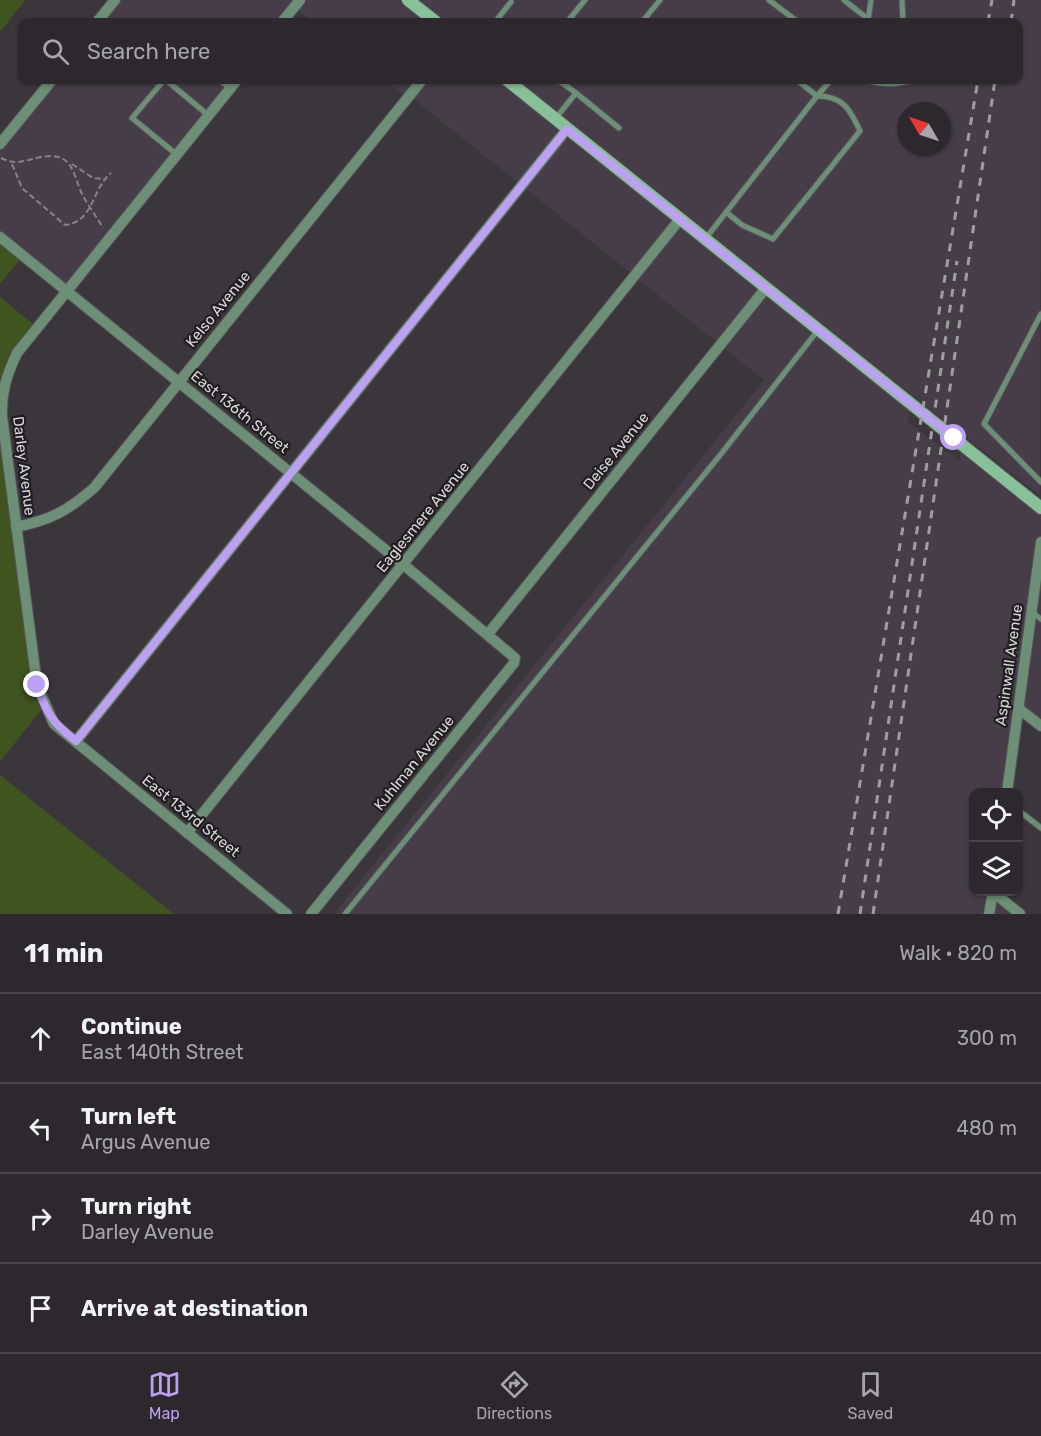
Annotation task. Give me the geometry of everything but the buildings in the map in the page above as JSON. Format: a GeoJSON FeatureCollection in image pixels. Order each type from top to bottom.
{"type":"FeatureCollection","features":[{"type":"Feature","properties":{"kind":"street"},"geometry":{"type":"LineString","coordinates":[[100,18],[115,0]]}},
{"type":"Feature","properties":{"kind":"street"},"geometry":{"type":"LineString","coordinates":[[285,18],[300,0]]}},
{"type":"Feature","properties":{"kind":"street"},"geometry":{"type":"LineString","coordinates":[[408,0],[431,18]]}},
{"type":"Feature","properties":{"kind":"street"},"geometry":{"type":"LineString","coordinates":[[0,144],[49,84]]}},
{"type":"Feature","properties":{"kind":"street","name":"Darley Avenue"},"geometry":{"type":"LineString","coordinates":[[76,741],[54,724],[44,706],[37,685],[1,398],[7,375],[17,353],[233,84]]}},
{"type":"Feature","properties":{"kind":"street","name":"Kelso Avenue"},"geometry":{"type":"LineString","coordinates":[[16,527],[45,521],[72,508],[94,488],[419,84]]}},
{"type":"Feature","properties":{"kind":"street"},"geometry":{"type":"LineString","coordinates":[[512,84],[1041,508]]}},
{"type":"Feature","properties":{"kind":"street"},"geometry":{"type":"LineString","coordinates":[[76,741],[567,129]]}},
{"type":"Feature","properties":{"kind":"street","name":"Eaglesmere Avenue"},"geometry":{"type":"LineString","coordinates":[[187,833],[680,219]]}},
{"type":"Feature","properties":{"kind":"street","name":"East 136th Street"},"geometry":{"type":"LineString","coordinates":[[0,237],[488,634]]}},
{"type":"Feature","properties":{"kind":"street","name":"Deise Avenue"},"geometry":{"type":"LineString","coordinates":[[488,634],[766,288]]}},
{"type":"Feature","properties":{"kind":"street","name":"Aspinwall Avenue"},"geometry":{"type":"LineString","coordinates":[[1008,788],[1041,542]]}},
{"type":"Feature","properties":{"kind":"street","name":"Kuhlman Avenue"},"geometry":{"type":"LineString","coordinates":[[310,914],[514,663],[513,654],[488,634]]}},
{"type":"Feature","properties":{"kind":"street"},"geometry":{"type":"LineString","coordinates":[[1018,708],[1041,726]]}},
{"type":"Feature","properties":{"kind":"street","name":"East 133rd Street"},"geometry":{"type":"LineString","coordinates":[[76,741],[287,914]]}},
{"type":"Feature","properties":{"kind":"street"},"geometry":{"type":"LineString","coordinates":[[989,914],[992,896]]}},
{"type":"Feature","properties":{"kind":"street"},"geometry":{"type":"LineString","coordinates":[[998,896],[1020,914]]}},
{"type":"Feature","properties":{"kind":"lane"},"geometry":{"type":"LineString","coordinates":[[570,18],[585,0]]}},
{"type":"Feature","properties":{"kind":"lane"},"geometry":{"type":"LineString","coordinates":[[645,18],[660,0]]}},
{"type":"Feature","properties":{"kind":"lane"},"geometry":{"type":"LineString","coordinates":[[769,0],[793,18]]}},
{"type":"Feature","properties":{"kind":"lane"},"geometry":{"type":"LineString","coordinates":[[844,0],[865,18]]}},
{"type":"Feature","properties":{"kind":"lane"},"geometry":{"type":"LineString","coordinates":[[868,18],[871,0]]}},
{"type":"Feature","properties":{"kind":"lane"},"geometry":{"type":"LineString","coordinates":[[902,0],[903,18]]}},
{"type":"Feature","properties":{"kind":"lane"},"geometry":{"type":"LineString","coordinates":[[498,18],[513,1]]}},
{"type":"Feature","properties":{"kind":"lane"},"geometry":{"type":"LineString","coordinates":[[162,84],[132,118],[177,155]]}},
{"type":"Feature","properties":{"kind":"lane"},"geometry":{"type":"LineString","coordinates":[[170,84],[208,115]]}},
{"type":"Feature","properties":{"kind":"lane"},"geometry":{"type":"LineString","coordinates":[[564,84],[619,129]]}},
{"type":"Feature","properties":{"kind":"lane"},"geometry":{"type":"LineString","coordinates":[[726,212],[742,225],[773,239],[860,131],[851,111],[833,96],[817,96],[802,84]]}},
{"type":"Feature","properties":{"kind":"lane"},"geometry":{"type":"LineString","coordinates":[[705,239],[828,84]]}},
{"type":"Feature","properties":{"kind":"lane"},"geometry":{"type":"LineString","coordinates":[[555,120],[576,93]]}},
{"type":"Feature","properties":{"kind":"lane"},"geometry":{"type":"LineString","coordinates":[[1041,314],[984,424],[1041,482]]}},
{"type":"Feature","properties":{"kind":"lane"},"geometry":{"type":"LineString","coordinates":[[345,914],[721,454],[819,330]]}},
{"type":"Feature","properties":{"kind":"lane"},"geometry":{"type":"LineString","coordinates":[[1031,612],[1041,619]]}},
{"type":"Feature","properties":{"kind":"lane"},"geometry":{"type":"LineString","coordinates":[[1023,814],[1041,828]]}},
{"type":"Feature","properties":{"kind":"path"},"geometry":{"type":"LineString","coordinates":[[12,164],[44,157],[69,162],[93,178],[104,179]]}},
{"type":"Feature","properties":{"kind":"path"},"geometry":{"type":"LineString","coordinates":[[1,158],[12,164],[22,188],[65,225],[73,224],[91,208],[104,179],[111,173]]}},
{"type":"Feature","properties":{"kind":"path"},"geometry":{"type":"LineString","coordinates":[[69,162],[103,228]]}},
{"type":"Feature","properties":{"kind":"shaded area"},"geometry":{"type":"Polygon","coordinates":[[[115,0],[408,0],[431,18],[308,18],[294,7],[285,18],[100,18],[115,0]]]}},
{"type":"Feature","properties":{"kind":"shaded area"},"geometry":{"type":"Polygon","coordinates":[[[410,0],[1041,0],[1040,495],[516,84],[1023,84],[1023,18],[434,18],[410,0]]]}},
{"type":"Feature","properties":{"kind":"shaded area"},"geometry":{"type":"Polygon","coordinates":[[[49,84],[234,84],[67,291],[0,237],[0,144],[49,84]]]}},
{"type":"Feature","properties":{"kind":"shaded area"},"geometry":{"type":"Polygon","coordinates":[[[390,84],[511,84],[910,403],[908,422],[959,461],[962,444],[1041,508],[1041,726],[1018,708],[1008,788],[969,788],[969,896],[998,896],[1020,914],[334,914],[764,380],[410,96],[407,98],[390,84]]]}},
{"type":"Feature","properties":{"kind":"green space"},"geometry":{"type":"Polygon","coordinates":[[[0,0],[25,0],[0,32],[0,0]]]}},
{"type":"Feature","properties":{"kind":"green space"},"geometry":{"type":"Polygon","coordinates":[[[0,237],[23,256],[0,284],[0,237]]]}},
{"type":"Feature","properties":{"kind":"green space"},"geometry":{"type":"Polygon","coordinates":[[[0,297],[38,328],[17,353],[1,398],[44,706],[0,762],[0,297]]]}},
{"type":"Feature","properties":{"kind":"green space"},"geometry":{"type":"Polygon","coordinates":[[[0,775],[174,914],[0,914],[0,775]]]}},
{"type":"Feature","properties":{"kind":"railway"},"geometry":{"type":"LineString","coordinates":[[989,18],[992,0]]}},
{"type":"Feature","properties":{"kind":"railway"},"geometry":{"type":"LineString","coordinates":[[1012,18],[1014,0]]}},
{"type":"Feature","properties":{"kind":"railway"},"geometry":{"type":"LineString","coordinates":[[838,914],[977,84]]}},
{"type":"Feature","properties":{"kind":"railway"},"geometry":{"type":"LineString","coordinates":[[873,914],[994,84]]}},
{"type":"Feature","properties":{"kind":"railway"},"geometry":{"type":"LineString","coordinates":[[860,914],[957,261]]}},
{"type":"Feature","properties":{"kind":"route"},"geometry":{"type":"LineString","coordinates":[[37,685],[44,706],[54,724],[76,741],[567,129],[954,438]]}}]}
